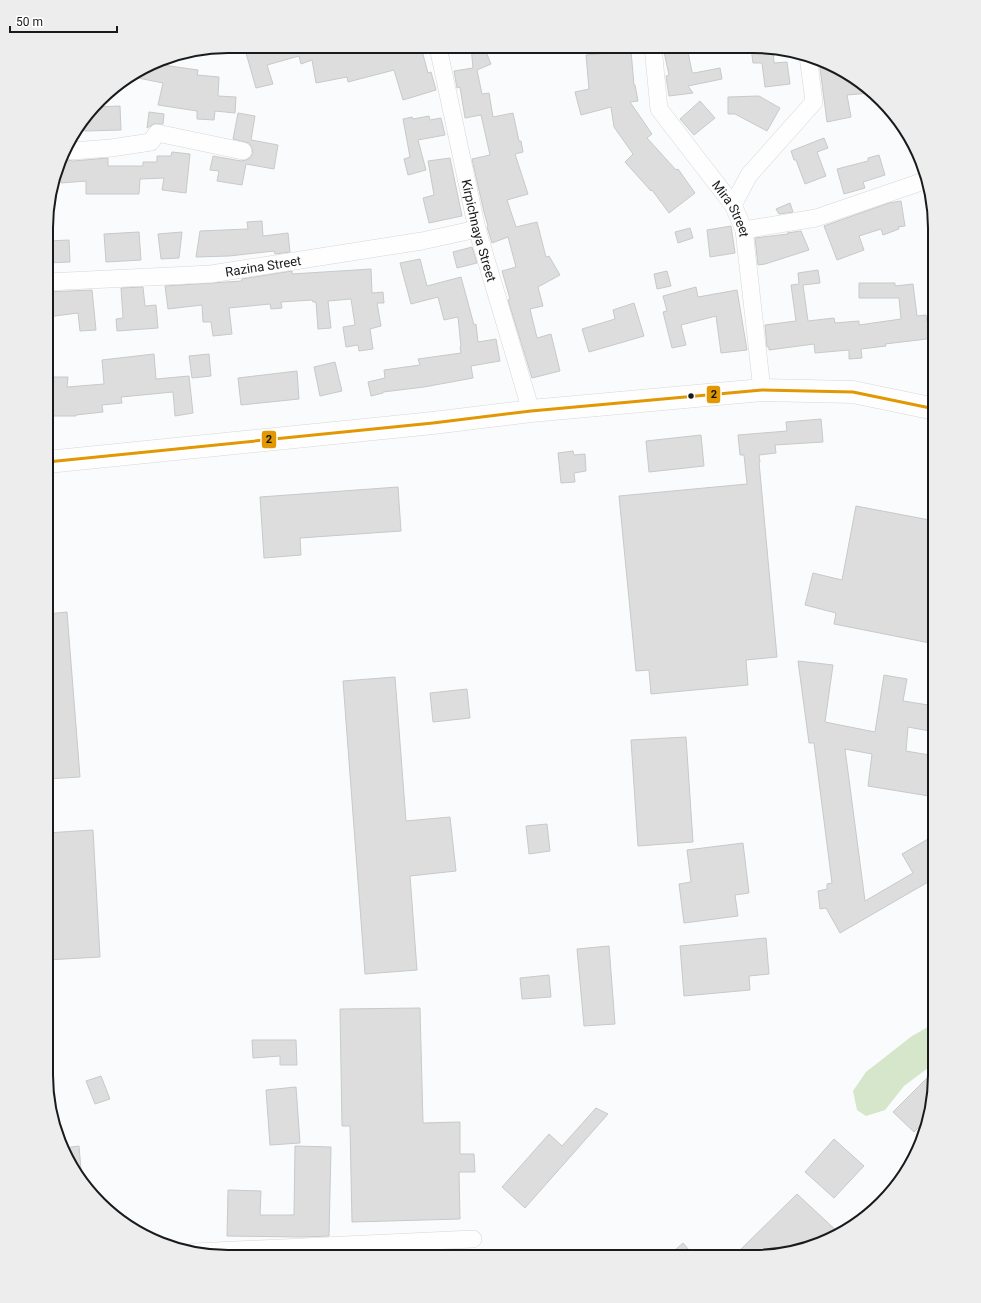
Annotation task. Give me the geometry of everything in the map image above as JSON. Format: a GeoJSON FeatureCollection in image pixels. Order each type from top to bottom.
{"type":"FeatureCollection","features":[{"type":"Feature","properties":{"kind":"main road"},"geometry":{"type":"LineString","coordinates":[[53,461],[433,423],[531,411],[762,390],[853,392],[928,408]]}},
{"type":"Feature","properties":{"kind":"street","name":"Kirpichnaya Street"},"geometry":{"type":"LineString","coordinates":[[439,53],[477,229],[531,411]]}},
{"type":"Feature","properties":{"kind":"street","name":"Mira Street"},"geometry":{"type":"LineString","coordinates":[[654,53],[659,108],[733,206],[744,230],[762,390]]}},
{"type":"Feature","properties":{"kind":"street"},"geometry":{"type":"LineString","coordinates":[[733,206],[750,175],[814,102],[809,62]]}},
{"type":"Feature","properties":{"kind":"street"},"geometry":{"type":"LineString","coordinates":[[71,151],[112,148],[151,142],[157,133],[243,151]]}},
{"type":"Feature","properties":{"kind":"street"},"geometry":{"type":"LineString","coordinates":[[744,230],[816,218],[922,182]]}},
{"type":"Feature","properties":{"kind":"street","name":"Razina Street"},"geometry":{"type":"LineString","coordinates":[[53,282],[211,274],[422,241],[477,229]]}},
{"type":"Feature","properties":{"kind":"street"},"geometry":{"type":"LineString","coordinates":[[310,1250],[473,1239]]}},
{"type":"Feature","properties":{"kind":"green space"},"geometry":{"type":"Polygon","coordinates":[[[928,1027],[928,1068],[904,1086],[885,1110],[866,1116],[857,1110],[853,1091],[866,1072],[912,1036],[928,1027]]]}},
{"type":"Feature","properties":{"kind":"building"},"geometry":{"type":"Polygon","coordinates":[[[246,53],[423,53],[428,73],[431,72],[436,90],[403,100],[394,70],[348,82],[347,77],[316,83],[312,60],[301,64],[299,56],[267,65],[273,84],[256,88],[246,53]]]}},
{"type":"Feature","properties":{"kind":"building"},"geometry":{"type":"Polygon","coordinates":[[[472,53],[486,53],[491,64],[477,70],[482,94],[489,93],[493,117],[513,113],[519,141],[521,141],[523,152],[515,154],[528,194],[507,200],[516,227],[537,222],[546,257],[549,256],[560,275],[538,287],[543,306],[530,309],[537,338],[551,334],[560,371],[532,378],[508,300],[510,299],[502,271],[516,267],[508,237],[492,243],[472,159],[490,155],[481,115],[465,118],[460,87],[457,88],[454,71],[473,68],[472,53]]]}},
{"type":"Feature","properties":{"kind":"building"},"geometry":{"type":"Polygon","coordinates":[[[631,53],[634,85],[638,101],[630,102],[652,134],[647,138],[676,170],[678,169],[695,193],[669,213],[652,190],[651,191],[625,162],[633,154],[614,127],[611,107],[581,115],[575,92],[589,89],[586,55],[631,53]]]}},
{"type":"Feature","properties":{"kind":"building"},"geometry":{"type":"Polygon","coordinates":[[[664,53],[688,53],[692,72],[694,73],[720,68],[722,79],[688,86],[693,93],[669,96],[666,76],[669,75],[664,53]]]}},
{"type":"Feature","properties":{"kind":"building"},"geometry":{"type":"Polygon","coordinates":[[[752,53],[773,54],[774,63],[787,62],[790,84],[765,87],[762,63],[753,63],[752,53]]]}},
{"type":"Feature","properties":{"kind":"building"},"geometry":{"type":"Polygon","coordinates":[[[164,65],[198,70],[197,75],[219,77],[218,96],[236,97],[235,113],[215,111],[214,120],[197,119],[197,111],[158,105],[163,83],[137,78],[164,65]]]}},
{"type":"Feature","properties":{"kind":"building"},"geometry":{"type":"Polygon","coordinates":[[[822,67],[840,76],[865,93],[847,95],[851,117],[827,122],[820,68],[822,67]]]}},
{"type":"Feature","properties":{"kind":"building"},"geometry":{"type":"Polygon","coordinates":[[[759,96],[780,108],[767,131],[735,114],[728,114],[728,97],[759,96]]]}},
{"type":"Feature","properties":{"kind":"building"},"geometry":{"type":"Polygon","coordinates":[[[700,101],[715,118],[694,135],[680,119],[700,101]]]}},
{"type":"Feature","properties":{"kind":"building"},"geometry":{"type":"Polygon","coordinates":[[[120,106],[121,130],[83,130],[102,107],[120,106]]]}},
{"type":"Feature","properties":{"kind":"building"},"geometry":{"type":"Polygon","coordinates":[[[149,112],[164,114],[163,124],[154,124],[147,128],[149,112]]]}},
{"type":"Feature","properties":{"kind":"building"},"geometry":{"type":"Polygon","coordinates":[[[238,113],[255,116],[251,140],[278,145],[274,169],[246,164],[242,185],[217,181],[219,171],[210,170],[213,156],[241,161],[250,158],[253,153],[249,143],[233,139],[238,113]]]}},
{"type":"Feature","properties":{"kind":"building"},"geometry":{"type":"Polygon","coordinates":[[[429,116],[430,120],[441,118],[445,135],[418,140],[426,170],[408,175],[404,159],[410,157],[403,119],[429,116]]]}},
{"type":"Feature","properties":{"kind":"building"},"geometry":{"type":"Polygon","coordinates":[[[824,138],[828,148],[817,152],[826,176],[805,184],[791,151],[824,138]]]}},
{"type":"Feature","properties":{"kind":"building"},"geometry":{"type":"Polygon","coordinates":[[[172,152],[190,154],[186,193],[162,190],[164,178],[140,179],[139,194],[86,194],[86,181],[61,183],[61,177],[67,160],[73,161],[108,158],[108,166],[143,166],[143,162],[157,162],[157,156],[171,156],[172,152]]]}},
{"type":"Feature","properties":{"kind":"building"},"geometry":{"type":"Polygon","coordinates":[[[879,155],[885,175],[863,182],[865,188],[844,194],[837,169],[868,161],[868,158],[879,155]]]}},
{"type":"Feature","properties":{"kind":"building"},"geometry":{"type":"Polygon","coordinates":[[[450,158],[462,216],[429,223],[423,198],[434,195],[428,161],[450,158]]]}},
{"type":"Feature","properties":{"kind":"building"},"geometry":{"type":"Polygon","coordinates":[[[901,201],[905,226],[898,227],[899,229],[883,235],[881,229],[859,236],[864,250],[837,260],[824,226],[889,203],[901,201]]]}},
{"type":"Feature","properties":{"kind":"building"},"geometry":{"type":"Polygon","coordinates":[[[790,203],[793,212],[779,214],[776,209],[790,203]]]}},
{"type":"Feature","properties":{"kind":"building"},"geometry":{"type":"Polygon","coordinates":[[[262,221],[263,236],[288,233],[290,252],[275,254],[274,251],[229,256],[196,257],[200,231],[248,229],[247,222],[262,221]]]}},
{"type":"Feature","properties":{"kind":"building"},"geometry":{"type":"Polygon","coordinates":[[[731,226],[735,253],[710,257],[707,230],[731,226]]]}},
{"type":"Feature","properties":{"kind":"building"},"geometry":{"type":"Polygon","coordinates":[[[690,228],[693,238],[678,243],[675,232],[690,228]]]}},
{"type":"Feature","properties":{"kind":"building"},"geometry":{"type":"Polygon","coordinates":[[[801,231],[809,250],[758,265],[755,238],[801,231]]]}},
{"type":"Feature","properties":{"kind":"building"},"geometry":{"type":"Polygon","coordinates":[[[139,232],[141,260],[106,262],[104,234],[139,232]]]}},
{"type":"Feature","properties":{"kind":"building"},"geometry":{"type":"Polygon","coordinates":[[[182,232],[179,258],[161,259],[158,234],[182,232]]]}},
{"type":"Feature","properties":{"kind":"building"},"geometry":{"type":"Polygon","coordinates":[[[69,240],[70,262],[53,263],[53,241],[69,240]]]}},
{"type":"Feature","properties":{"kind":"building"},"geometry":{"type":"Polygon","coordinates":[[[472,247],[477,263],[457,268],[453,252],[472,247]]]}},
{"type":"Feature","properties":{"kind":"building"},"geometry":{"type":"Polygon","coordinates":[[[420,259],[427,286],[461,277],[474,325],[476,324],[478,342],[496,339],[500,361],[471,366],[473,378],[424,387],[383,392],[371,396],[368,382],[385,378],[384,370],[420,365],[418,359],[461,353],[458,317],[444,320],[438,297],[411,304],[400,263],[420,259]]]}},
{"type":"Feature","properties":{"kind":"building"},"geometry":{"type":"Polygon","coordinates":[[[371,269],[372,293],[383,292],[384,303],[377,303],[381,326],[370,329],[373,349],[359,351],[358,345],[346,347],[343,327],[355,325],[351,299],[328,301],[331,328],[318,329],[316,302],[313,302],[312,300],[281,302],[282,308],[271,309],[270,304],[229,308],[232,334],[213,336],[211,322],[203,322],[202,305],[168,309],[165,286],[242,281],[242,279],[292,271],[292,274],[371,269]]]}},
{"type":"Feature","properties":{"kind":"building"},"geometry":{"type":"Polygon","coordinates":[[[818,270],[820,283],[803,285],[808,321],[834,318],[835,323],[859,321],[859,325],[901,319],[899,298],[859,298],[859,283],[895,283],[895,286],[913,284],[917,316],[926,315],[928,322],[928,339],[885,344],[886,346],[861,349],[862,358],[849,359],[849,350],[815,353],[814,344],[769,350],[769,347],[767,347],[765,325],[796,321],[791,285],[799,284],[798,273],[818,270]]]}},
{"type":"Feature","properties":{"kind":"building"},"geometry":{"type":"Polygon","coordinates":[[[667,271],[671,286],[657,289],[654,274],[667,271]]]}},
{"type":"Feature","properties":{"kind":"building"},"geometry":{"type":"Polygon","coordinates":[[[143,287],[145,306],[156,305],[158,328],[117,331],[116,319],[123,318],[121,288],[143,287]]]}},
{"type":"Feature","properties":{"kind":"building"},"geometry":{"type":"Polygon","coordinates":[[[696,287],[698,297],[737,290],[747,350],[721,353],[716,316],[681,325],[686,345],[672,348],[663,312],[667,311],[663,296],[696,287]]]}},
{"type":"Feature","properties":{"kind":"building"},"geometry":{"type":"Polygon","coordinates":[[[92,290],[96,330],[80,331],[78,313],[53,316],[53,292],[92,290]]]}},
{"type":"Feature","properties":{"kind":"building"},"geometry":{"type":"Polygon","coordinates":[[[634,303],[644,336],[589,352],[582,329],[615,319],[613,310],[634,303]]]}},
{"type":"Feature","properties":{"kind":"building"},"geometry":{"type":"Polygon","coordinates":[[[154,354],[156,379],[189,376],[193,413],[175,416],[173,392],[121,397],[122,403],[102,405],[103,412],[76,416],[53,416],[53,377],[68,377],[67,387],[104,384],[102,360],[154,354]]]}},
{"type":"Feature","properties":{"kind":"building"},"geometry":{"type":"Polygon","coordinates":[[[209,354],[211,376],[192,378],[189,356],[209,354]]]}},
{"type":"Feature","properties":{"kind":"building"},"geometry":{"type":"Polygon","coordinates":[[[335,362],[342,391],[320,396],[314,367],[335,362]]]}},
{"type":"Feature","properties":{"kind":"building"},"geometry":{"type":"Polygon","coordinates":[[[297,371],[299,399],[241,405],[238,378],[297,371]]]}},
{"type":"Feature","properties":{"kind":"building"},"geometry":{"type":"Polygon","coordinates":[[[821,419],[823,442],[775,445],[776,453],[759,455],[777,657],[746,660],[748,685],[651,694],[649,670],[636,671],[619,496],[747,484],[744,455],[740,455],[738,435],[787,431],[786,422],[821,419]]]}},
{"type":"Feature","properties":{"kind":"building"},"geometry":{"type":"Polygon","coordinates":[[[701,435],[704,466],[649,472],[646,441],[701,435]]]}},
{"type":"Feature","properties":{"kind":"building"},"geometry":{"type":"Polygon","coordinates":[[[573,451],[574,455],[585,454],[586,471],[574,473],[575,482],[561,483],[558,453],[573,451]]]}},
{"type":"Feature","properties":{"kind":"building"},"geometry":{"type":"Polygon","coordinates":[[[398,487],[401,531],[300,538],[301,555],[264,558],[260,497],[398,487]]]}},
{"type":"Feature","properties":{"kind":"building"},"geometry":{"type":"Polygon","coordinates":[[[856,506],[928,520],[928,643],[834,624],[836,613],[805,605],[813,573],[842,580],[856,506]]]}},
{"type":"Feature","properties":{"kind":"building"},"geometry":{"type":"Polygon","coordinates":[[[67,612],[80,777],[53,779],[53,613],[67,612]]]}},
{"type":"Feature","properties":{"kind":"building"},"geometry":{"type":"Polygon","coordinates":[[[798,661],[833,665],[825,722],[875,732],[884,675],[907,679],[903,701],[928,705],[928,731],[908,727],[906,751],[928,755],[928,796],[868,786],[872,754],[845,749],[865,901],[913,873],[902,854],[928,839],[928,882],[840,933],[826,908],[820,909],[818,891],[827,889],[827,884],[832,883],[814,743],[809,743],[798,661]]]}},
{"type":"Feature","properties":{"kind":"building"},"geometry":{"type":"Polygon","coordinates":[[[395,677],[406,821],[450,817],[456,871],[410,876],[417,970],[365,974],[343,681],[395,677]]]}},
{"type":"Feature","properties":{"kind":"building"},"geometry":{"type":"Polygon","coordinates":[[[467,689],[470,718],[433,722],[430,693],[467,689]]]}},
{"type":"Feature","properties":{"kind":"building"},"geometry":{"type":"Polygon","coordinates":[[[686,737],[693,842],[638,846],[631,740],[686,737]]]}},
{"type":"Feature","properties":{"kind":"building"},"geometry":{"type":"Polygon","coordinates":[[[547,824],[550,851],[529,854],[526,826],[547,824]]]}},
{"type":"Feature","properties":{"kind":"building"},"geometry":{"type":"Polygon","coordinates":[[[93,830],[100,957],[53,960],[53,833],[93,830]]]}},
{"type":"Feature","properties":{"kind":"building"},"geometry":{"type":"Polygon","coordinates":[[[743,843],[749,893],[735,895],[738,916],[684,923],[679,884],[691,882],[687,850],[743,843]]]}},
{"type":"Feature","properties":{"kind":"building"},"geometry":{"type":"Polygon","coordinates":[[[766,938],[769,974],[749,976],[750,990],[684,996],[680,946],[766,938]]]}},
{"type":"Feature","properties":{"kind":"building"},"geometry":{"type":"Polygon","coordinates":[[[609,946],[615,1024],[584,1026],[577,949],[609,946]]]}},
{"type":"Feature","properties":{"kind":"building"},"geometry":{"type":"Polygon","coordinates":[[[549,975],[551,997],[522,999],[520,978],[549,975]]]}},
{"type":"Feature","properties":{"kind":"building"},"geometry":{"type":"Polygon","coordinates":[[[420,1008],[423,1123],[460,1122],[460,1154],[474,1154],[475,1172],[459,1172],[460,1219],[352,1222],[350,1126],[342,1126],[340,1009],[420,1008]]]}},
{"type":"Feature","properties":{"kind":"building"},"geometry":{"type":"Polygon","coordinates":[[[252,1040],[296,1040],[297,1065],[280,1065],[280,1056],[253,1058],[252,1040]]]}},
{"type":"Feature","properties":{"kind":"building"},"geometry":{"type":"Polygon","coordinates":[[[101,1076],[110,1099],[95,1104],[86,1081],[101,1076]]]}},
{"type":"Feature","properties":{"kind":"building"},"geometry":{"type":"Polygon","coordinates":[[[928,1077],[925,1109],[920,1126],[914,1132],[893,1112],[928,1077]]]}},
{"type":"Feature","properties":{"kind":"building"},"geometry":{"type":"Polygon","coordinates":[[[296,1087],[300,1143],[270,1145],[266,1090],[296,1087]]]}},
{"type":"Feature","properties":{"kind":"building"},"geometry":{"type":"Polygon","coordinates":[[[596,1108],[608,1114],[525,1208],[502,1187],[549,1134],[562,1146],[596,1108]]]}},
{"type":"Feature","properties":{"kind":"building"},"geometry":{"type":"Polygon","coordinates":[[[834,1139],[864,1166],[834,1198],[805,1172],[834,1139]]]}},
{"type":"Feature","properties":{"kind":"building"},"geometry":{"type":"Polygon","coordinates":[[[79,1146],[81,1170],[76,1162],[69,1147],[79,1146]]]}},
{"type":"Feature","properties":{"kind":"building"},"geometry":{"type":"Polygon","coordinates":[[[295,1146],[331,1147],[329,1236],[227,1236],[228,1190],[261,1191],[260,1215],[294,1215],[295,1146]]]}},
{"type":"Feature","properties":{"kind":"building"},"geometry":{"type":"Polygon","coordinates":[[[797,1194],[835,1229],[820,1237],[787,1247],[764,1250],[740,1250],[797,1194]]]}},
{"type":"Feature","properties":{"kind":"building"},"geometry":{"type":"Polygon","coordinates":[[[683,1243],[689,1250],[675,1250],[683,1243]]]}},
{"type":"Feature","properties":{"kind":"transit line","name":"2"},"geometry":{"type":"LineString","coordinates":[[53,461],[433,423],[531,411],[762,390],[853,392],[928,408]]}}]}
